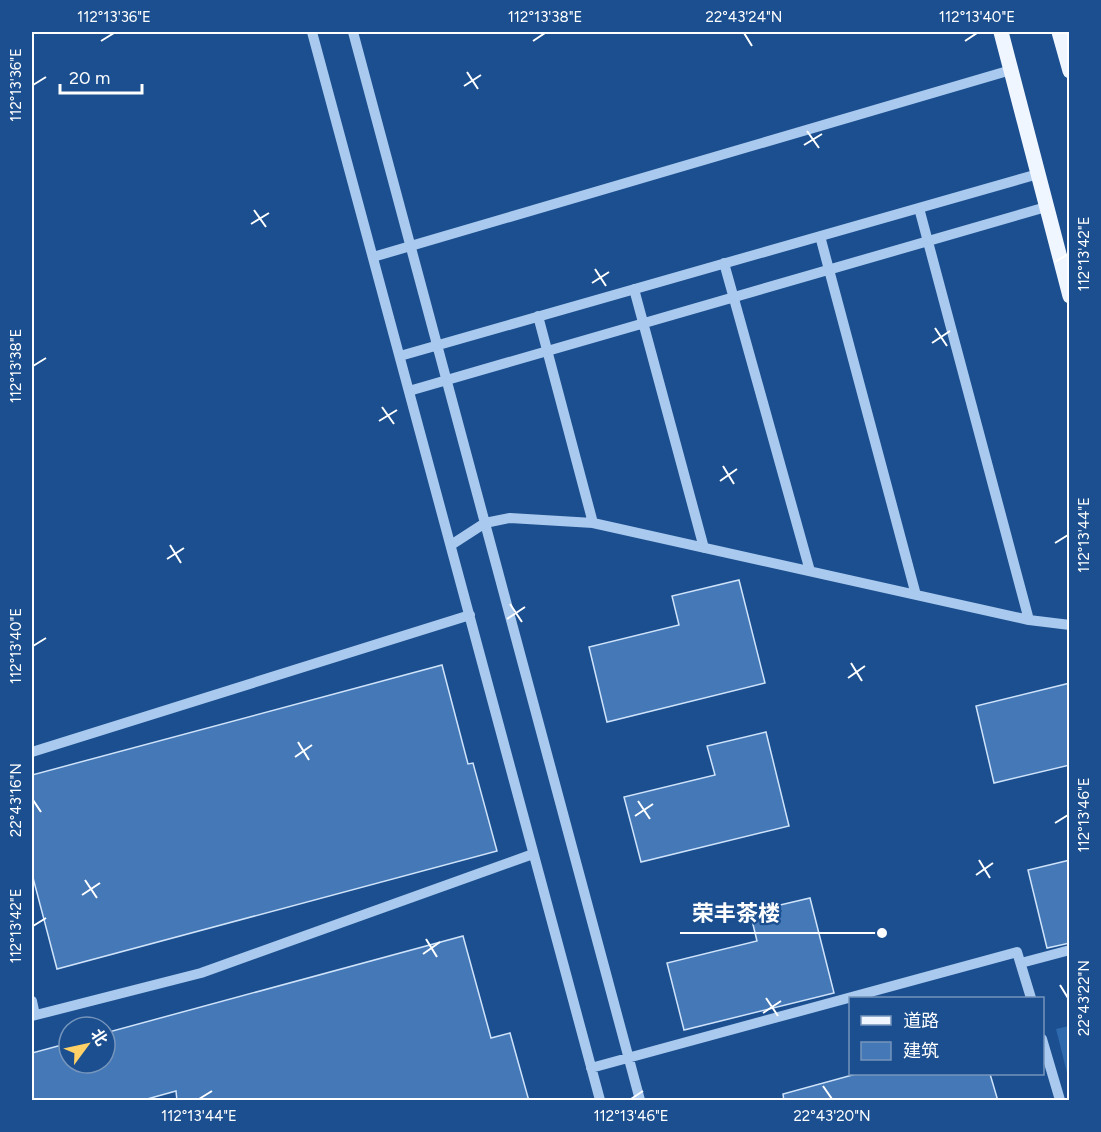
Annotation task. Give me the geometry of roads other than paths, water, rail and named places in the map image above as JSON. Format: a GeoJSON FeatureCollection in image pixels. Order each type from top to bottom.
{"type":"FeatureCollection","features":[{"type":"Feature","properties":{"kind":"main road"},"geometry":{"type":"LineString","coordinates":[[1001,32],[1070,296]]}},
{"type":"Feature","properties":{"kind":"main road"},"geometry":{"type":"LineString","coordinates":[[1059,32],[1070,71]]}},
{"type":"Feature","properties":{"kind":"street"},"geometry":{"type":"LineString","coordinates":[[312,32],[600,1101]]}},
{"type":"Feature","properties":{"kind":"street"},"geometry":{"type":"LineString","coordinates":[[353,32],[640,1101]]}},
{"type":"Feature","properties":{"kind":"street"},"geometry":{"type":"LineString","coordinates":[[373,257],[1011,70]]}},
{"type":"Feature","properties":{"kind":"street"},"geometry":{"type":"LineString","coordinates":[[400,356],[1038,174]]}},
{"type":"Feature","properties":{"kind":"street"},"geometry":{"type":"LineString","coordinates":[[409,391],[1046,207]]}},
{"type":"Feature","properties":{"kind":"street"},"geometry":{"type":"LineString","coordinates":[[919,208],[1029,620]]}},
{"type":"Feature","properties":{"kind":"street"},"geometry":{"type":"LineString","coordinates":[[820,236],[916,595]]}},
{"type":"Feature","properties":{"kind":"street"},"geometry":{"type":"LineString","coordinates":[[724,263],[810,571]]}},
{"type":"Feature","properties":{"kind":"street"},"geometry":{"type":"LineString","coordinates":[[634,289],[704,548]]}},
{"type":"Feature","properties":{"kind":"street"},"geometry":{"type":"LineString","coordinates":[[538,316],[593,523]]}},
{"type":"Feature","properties":{"kind":"street"},"geometry":{"type":"LineString","coordinates":[[451,544],[485,523],[510,518],[593,523],[1029,620],[1070,625]]}},
{"type":"Feature","properties":{"kind":"street"},"geometry":{"type":"LineString","coordinates":[[32,752],[470,615]]}},
{"type":"Feature","properties":{"kind":"street"},"geometry":{"type":"LineString","coordinates":[[32,1001],[33,1015],[201,973],[533,854]]}},
{"type":"Feature","properties":{"kind":"street"},"geometry":{"type":"LineString","coordinates":[[1021,963],[1070,950]]}},
{"type":"Feature","properties":{"kind":"street"},"geometry":{"type":"LineString","coordinates":[[850,997],[1017,951],[1030,997]]}},
{"type":"Feature","properties":{"kind":"street"},"geometry":{"type":"LineString","coordinates":[[591,1068],[849,997]]}},
{"type":"Feature","properties":{"kind":"street"},"geometry":{"type":"LineString","coordinates":[[1044,1046],[1060,1101]]}},
{"type":"Feature","properties":{"kind":"place","name":"荣丰茶楼"},"geometry":{"type":"Point","coordinates":[882,933]}}]}
